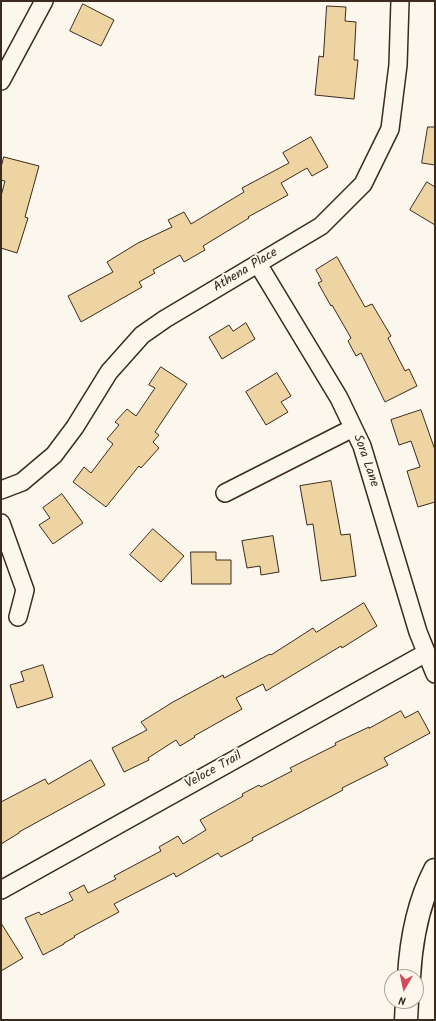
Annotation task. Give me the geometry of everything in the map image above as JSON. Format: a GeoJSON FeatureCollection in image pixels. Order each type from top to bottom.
{"type":"FeatureCollection","features":[{"type":"Feature","properties":{"kind":"street"},"geometry":{"type":"LineString","coordinates":[[1,81],[44,1]]}},
{"type":"Feature","properties":{"kind":"street","name":"Athena Place"},"geometry":{"type":"LineString","coordinates":[[1,490],[22,482],[54,455],[76,427],[109,372],[142,335],[165,319],[321,226],[363,184],[390,129],[398,65],[400,1]]}},
{"type":"Feature","properties":{"kind":"street","name":"Sora Lane"},"geometry":{"type":"LineString","coordinates":[[258,264],[339,398],[362,446],[418,632],[435,674]]}},
{"type":"Feature","properties":{"kind":"street"},"geometry":{"type":"LineString","coordinates":[[225,493],[353,428]]}},
{"type":"Feature","properties":{"kind":"street"},"geometry":{"type":"LineString","coordinates":[[1,523],[25,590],[18,616]]}},
{"type":"Feature","properties":{"kind":"street","name":"Veloce Trail"},"geometry":{"type":"LineString","coordinates":[[1,890],[426,653]]}},
{"type":"Feature","properties":{"kind":"street"},"geometry":{"type":"LineString","coordinates":[[409,969],[415,927],[423,898],[435,870]]}},
{"type":"Feature","properties":{"kind":"street"},"geometry":{"type":"LineString","coordinates":[[406,1020],[407,1009]]}},
{"type":"Feature","properties":{"kind":"building"},"geometry":{"type":"Polygon","coordinates":[[[83,4],[114,20],[101,46],[70,31],[83,4]]]}},
{"type":"Feature","properties":{"kind":"building"},"geometry":{"type":"Polygon","coordinates":[[[327,6],[346,7],[345,21],[356,22],[354,60],[358,60],[354,99],[315,95],[319,56],[323,57],[327,6]]]}},
{"type":"Feature","properties":{"kind":"building"},"geometry":{"type":"Polygon","coordinates":[[[428,127],[435,127],[435,165],[422,163],[428,127]]]}},
{"type":"Feature","properties":{"kind":"building"},"geometry":{"type":"Polygon","coordinates":[[[311,137],[328,167],[312,176],[307,168],[281,183],[288,195],[248,217],[249,218],[203,246],[205,250],[184,262],[180,255],[153,270],[155,273],[139,282],[142,287],[81,322],[68,296],[113,272],[107,262],[138,243],[172,227],[168,220],[184,212],[191,224],[244,192],[242,188],[289,163],[283,153],[311,137]]]}},
{"type":"Feature","properties":{"kind":"building"},"geometry":{"type":"Polygon","coordinates":[[[4,157],[39,166],[25,217],[28,218],[17,253],[1,248],[1,196],[5,181],[1,180],[1,168],[4,157]]]}},
{"type":"Feature","properties":{"kind":"building"},"geometry":{"type":"Polygon","coordinates":[[[427,182],[435,187],[435,225],[410,210],[427,182]]]}},
{"type":"Feature","properties":{"kind":"building"},"geometry":{"type":"Polygon","coordinates":[[[337,257],[365,307],[372,304],[391,336],[388,338],[405,371],[409,369],[417,386],[385,402],[361,353],[356,356],[348,341],[351,338],[318,283],[322,281],[316,270],[337,257]]]}},
{"type":"Feature","properties":{"kind":"building"},"geometry":{"type":"Polygon","coordinates":[[[246,323],[255,339],[222,359],[209,337],[229,325],[233,331],[246,323]]]}},
{"type":"Feature","properties":{"kind":"building"},"geometry":{"type":"Polygon","coordinates":[[[161,367],[187,384],[155,432],[159,435],[153,442],[159,448],[141,468],[139,466],[106,507],[73,482],[84,467],[91,473],[113,444],[107,439],[119,425],[115,422],[127,409],[136,416],[155,388],[149,385],[161,367]]]}},
{"type":"Feature","properties":{"kind":"building"},"geometry":{"type":"Polygon","coordinates":[[[277,373],[291,396],[281,402],[288,412],[266,425],[246,392],[277,373]]]}},
{"type":"Feature","properties":{"kind":"building"},"geometry":{"type":"Polygon","coordinates":[[[421,410],[435,450],[435,502],[418,507],[407,471],[420,467],[411,441],[399,445],[391,420],[421,410]]]}},
{"type":"Feature","properties":{"kind":"building"},"geometry":{"type":"Polygon","coordinates":[[[331,481],[341,535],[350,534],[356,576],[321,581],[313,524],[307,525],[300,486],[331,481]]]}},
{"type":"Feature","properties":{"kind":"building"},"geometry":{"type":"Polygon","coordinates":[[[62,494],[83,523],[53,544],[39,525],[50,518],[43,508],[62,494]]]}},
{"type":"Feature","properties":{"kind":"building"},"geometry":{"type":"Polygon","coordinates":[[[153,529],[184,556],[161,582],[130,555],[153,529]]]}},
{"type":"Feature","properties":{"kind":"building"},"geometry":{"type":"Polygon","coordinates":[[[273,536],[279,572],[261,575],[260,566],[247,568],[242,541],[273,536]]]}},
{"type":"Feature","properties":{"kind":"building"},"geometry":{"type":"Polygon","coordinates":[[[191,552],[216,552],[216,560],[231,560],[231,584],[192,584],[191,552]]]}},
{"type":"Feature","properties":{"kind":"building"},"geometry":{"type":"Polygon","coordinates":[[[364,603],[377,626],[342,648],[341,646],[266,691],[263,684],[236,698],[242,709],[194,736],[195,737],[180,746],[176,740],[148,758],[149,760],[124,772],[112,748],[147,730],[141,722],[173,702],[223,675],[224,678],[270,654],[271,655],[313,628],[316,632],[364,603]]]}},
{"type":"Feature","properties":{"kind":"building"},"geometry":{"type":"Polygon","coordinates":[[[43,665],[53,697],[17,708],[10,685],[24,681],[21,672],[43,665]]]}},
{"type":"Feature","properties":{"kind":"building"},"geometry":{"type":"Polygon","coordinates":[[[401,711],[405,718],[418,711],[430,733],[384,758],[388,765],[342,788],[343,790],[252,838],[253,840],[221,857],[218,853],[176,877],[174,873],[114,904],[119,912],[74,936],[75,937],[64,944],[43,955],[25,918],[39,912],[41,915],[73,900],[69,893],[84,885],[88,893],[116,879],[114,876],[161,851],[159,847],[178,836],[183,844],[206,830],[200,820],[243,796],[242,794],[259,785],[261,787],[292,771],[290,768],[336,745],[335,743],[369,728],[401,711]]]}},
{"type":"Feature","properties":{"kind":"building"},"geometry":{"type":"Polygon","coordinates":[[[91,760],[105,785],[19,832],[1,844],[1,802],[45,779],[48,784],[91,760]]]}},
{"type":"Feature","properties":{"kind":"building"},"geometry":{"type":"Polygon","coordinates":[[[1,923],[23,958],[1,971],[1,923]]]}}]}
